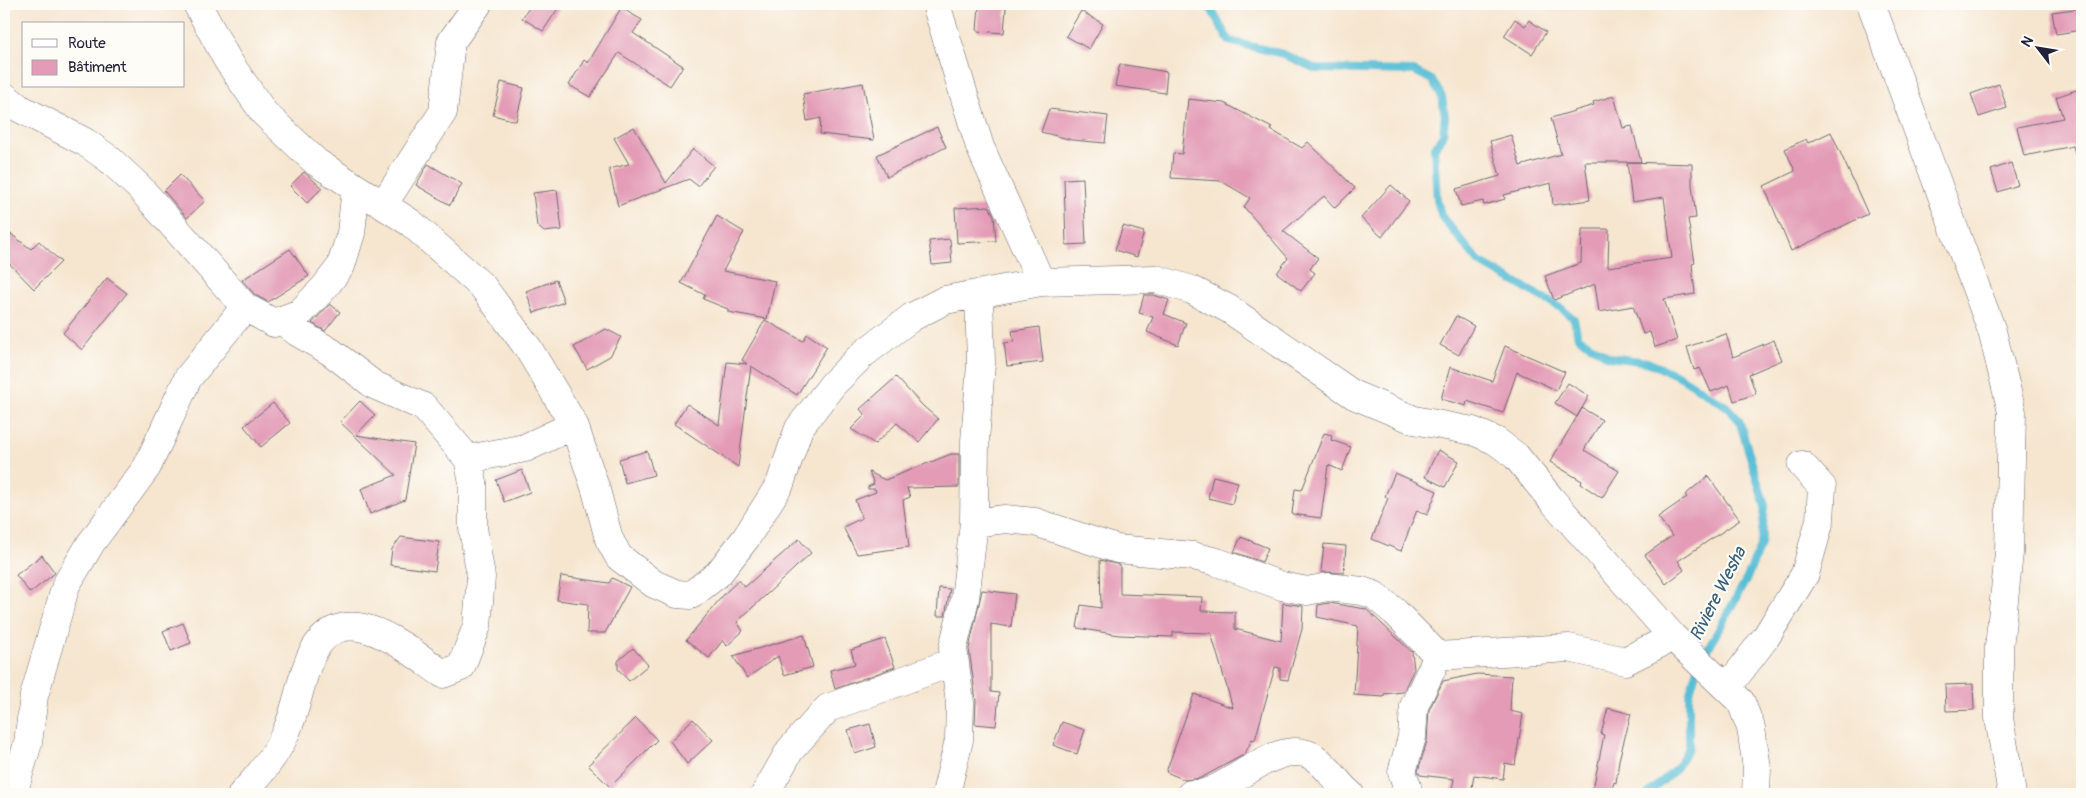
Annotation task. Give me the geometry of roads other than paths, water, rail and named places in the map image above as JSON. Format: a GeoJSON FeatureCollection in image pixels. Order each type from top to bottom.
{"type":"FeatureCollection","features":[{"type":"Feature","properties":{"kind":"street"},"geometry":{"type":"LineString","coordinates":[[198,4],[228,61],[264,113],[316,162],[411,223],[483,287],[528,348],[574,425],[593,482],[608,538],[619,556],[634,571],[654,584],[678,594],[691,594],[705,586],[718,574],[746,538],[780,484],[798,428],[833,384],[863,354],[912,316],[945,300],[1041,282],[1156,279],[1192,290],[1229,309],[1354,394],[1414,420],[1473,431],[1496,441],[1516,456],[1551,499],[1681,644],[1740,702],[1751,728],[1757,768],[1756,794]]}},
{"type":"Feature","properties":{"kind":"street"},"geometry":{"type":"LineString","coordinates":[[383,205],[443,112],[451,42],[478,4]]}},
{"type":"Feature","properties":{"kind":"street"},"geometry":{"type":"LineString","coordinates":[[936,4],[980,147],[1041,282]]}},
{"type":"Feature","properties":{"kind":"street"},"geometry":{"type":"LineString","coordinates":[[1871,4],[1992,331],[2012,412],[2009,553],[1999,647],[1999,718],[2012,794]]}},
{"type":"Feature","properties":{"kind":"street"},"geometry":{"type":"LineString","coordinates":[[4,96],[19,108],[86,142],[109,159],[139,187],[244,307],[274,323],[300,313],[324,288],[341,266],[351,233],[356,188]]}},
{"type":"Feature","properties":{"kind":"street"},"geometry":{"type":"LineString","coordinates":[[948,793],[959,740],[960,703],[953,662],[953,648],[965,599],[974,523],[975,441],[981,364],[979,294]]}},
{"type":"Feature","properties":{"kind":"street"},"geometry":{"type":"LineString","coordinates":[[13,794],[28,743],[34,696],[66,585],[91,543],[147,466],[188,378],[244,307]]}},
{"type":"Feature","properties":{"kind":"street"},"geometry":{"type":"LineString","coordinates":[[242,794],[273,756],[286,732],[313,652],[326,636],[337,628],[360,627],[381,633],[442,674],[461,667],[477,626],[481,577],[473,528],[474,482],[468,460],[424,407],[374,385],[332,352],[297,332],[282,320]]}},
{"type":"Feature","properties":{"kind":"street"},"geometry":{"type":"LineString","coordinates":[[468,460],[526,448],[574,425]]}},
{"type":"Feature","properties":{"kind":"street"},"geometry":{"type":"LineString","coordinates":[[1722,683],[1766,637],[1805,574],[1820,520],[1822,487],[1802,465]]}},
{"type":"Feature","properties":{"kind":"street"},"geometry":{"type":"LineString","coordinates":[[974,523],[1005,519],[1035,522],[1117,549],[1193,556],[1217,562],[1282,586],[1307,591],[1328,587],[1362,590],[1374,595],[1395,612],[1438,656],[1569,648],[1626,661],[1643,650],[1681,644]]}},
{"type":"Feature","properties":{"kind":"street"},"geometry":{"type":"LineString","coordinates":[[1404,794],[1407,786],[1402,772],[1412,737],[1414,706],[1438,656]]}},
{"type":"Feature","properties":{"kind":"street"},"geometry":{"type":"LineString","coordinates":[[765,794],[790,750],[828,708],[953,662]]}},
{"type":"Feature","properties":{"kind":"street"},"geometry":{"type":"LineString","coordinates":[[1191,794],[1209,792],[1246,770],[1282,754],[1300,753],[1315,758],[1350,794]]}},
{"type":"Feature","properties":{"kind":"waterway","name":"Riviere Wesha"},"geometry":{"type":"LineString","coordinates":[[1199,4],[1211,9],[1229,41],[1283,54],[1316,69],[1414,71],[1432,80],[1442,97],[1445,116],[1443,135],[1434,149],[1437,200],[1442,217],[1479,262],[1561,308],[1574,319],[1578,337],[1609,357],[1647,362],[1681,377],[1726,406],[1739,420],[1765,506],[1761,544],[1747,578],[1703,658]]}},
{"type":"Feature","properties":{"kind":"waterway","name":"Riviere Wesha"},"geometry":{"type":"LineString","coordinates":[[1648,794],[1676,769],[1689,747],[1689,696],[1697,668]]}}]}
